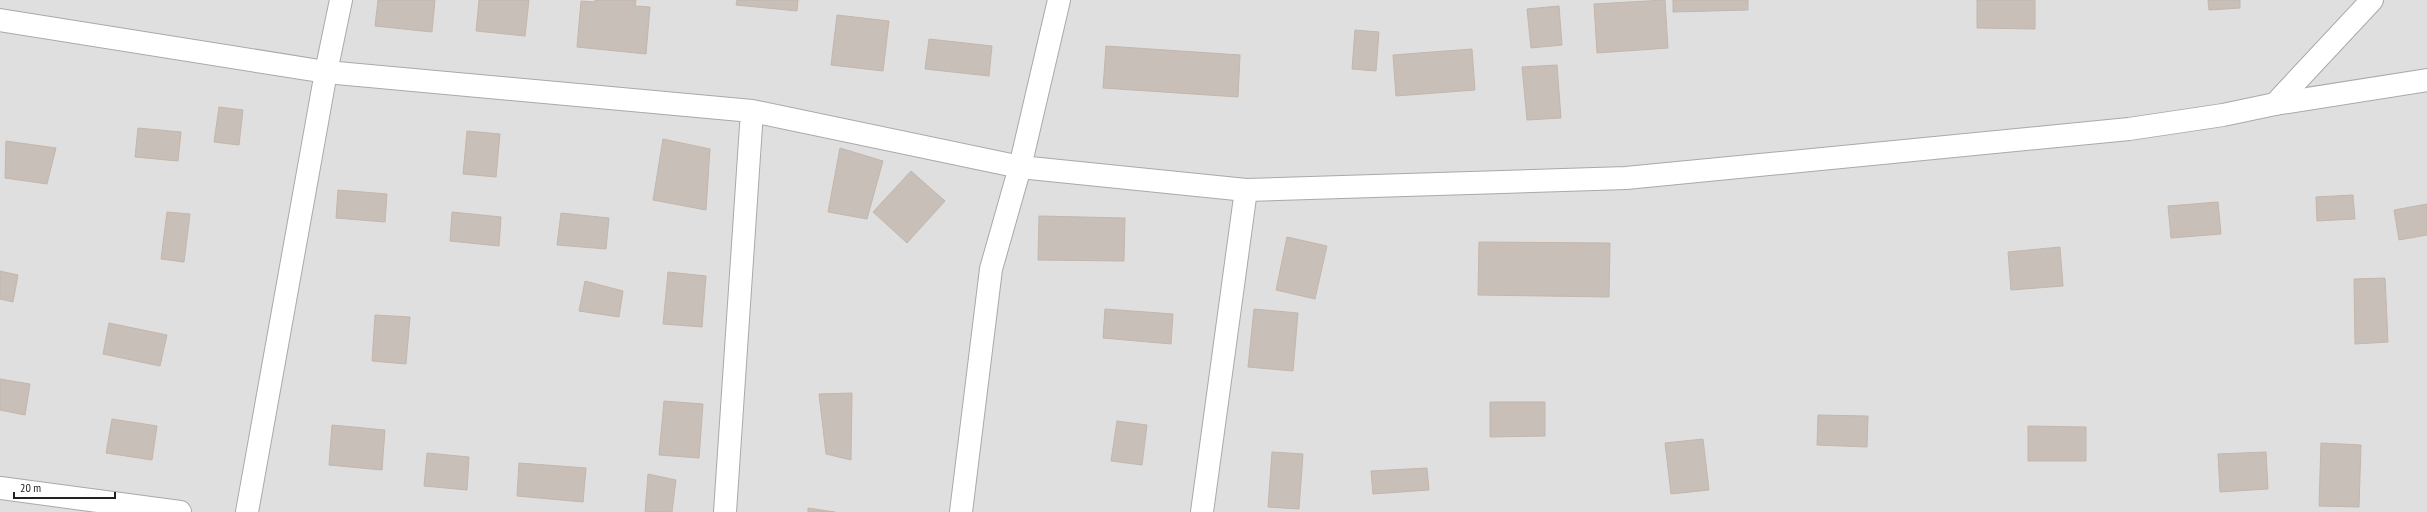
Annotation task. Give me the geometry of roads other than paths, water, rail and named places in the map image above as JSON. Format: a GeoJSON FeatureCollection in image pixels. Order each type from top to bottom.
{"type":"FeatureCollection","features":[{"type":"Feature","properties":{"kind":"street"},"geometry":{"type":"LineString","coordinates":[[247,512],[326,72],[341,0]]}},
{"type":"Feature","properties":{"kind":"street"},"geometry":{"type":"LineString","coordinates":[[961,512],[991,269],[1020,168],[1059,0]]}},
{"type":"Feature","properties":{"kind":"street"},"geometry":{"type":"LineString","coordinates":[[2275,104],[2372,0]]}},
{"type":"Feature","properties":{"kind":"street"},"geometry":{"type":"LineString","coordinates":[[0,20],[326,72],[752,111],[1020,168],[1246,190],[1626,178],[2129,129],[2223,115],[2275,104],[2427,80]]}},
{"type":"Feature","properties":{"kind":"street"},"geometry":{"type":"LineString","coordinates":[[725,512],[752,111]]}},
{"type":"Feature","properties":{"kind":"street"},"geometry":{"type":"LineString","coordinates":[[1202,512],[1246,190]]}},
{"type":"Feature","properties":{"kind":"street"},"geometry":{"type":"LineString","coordinates":[[0,488],[180,512]]}}]}
